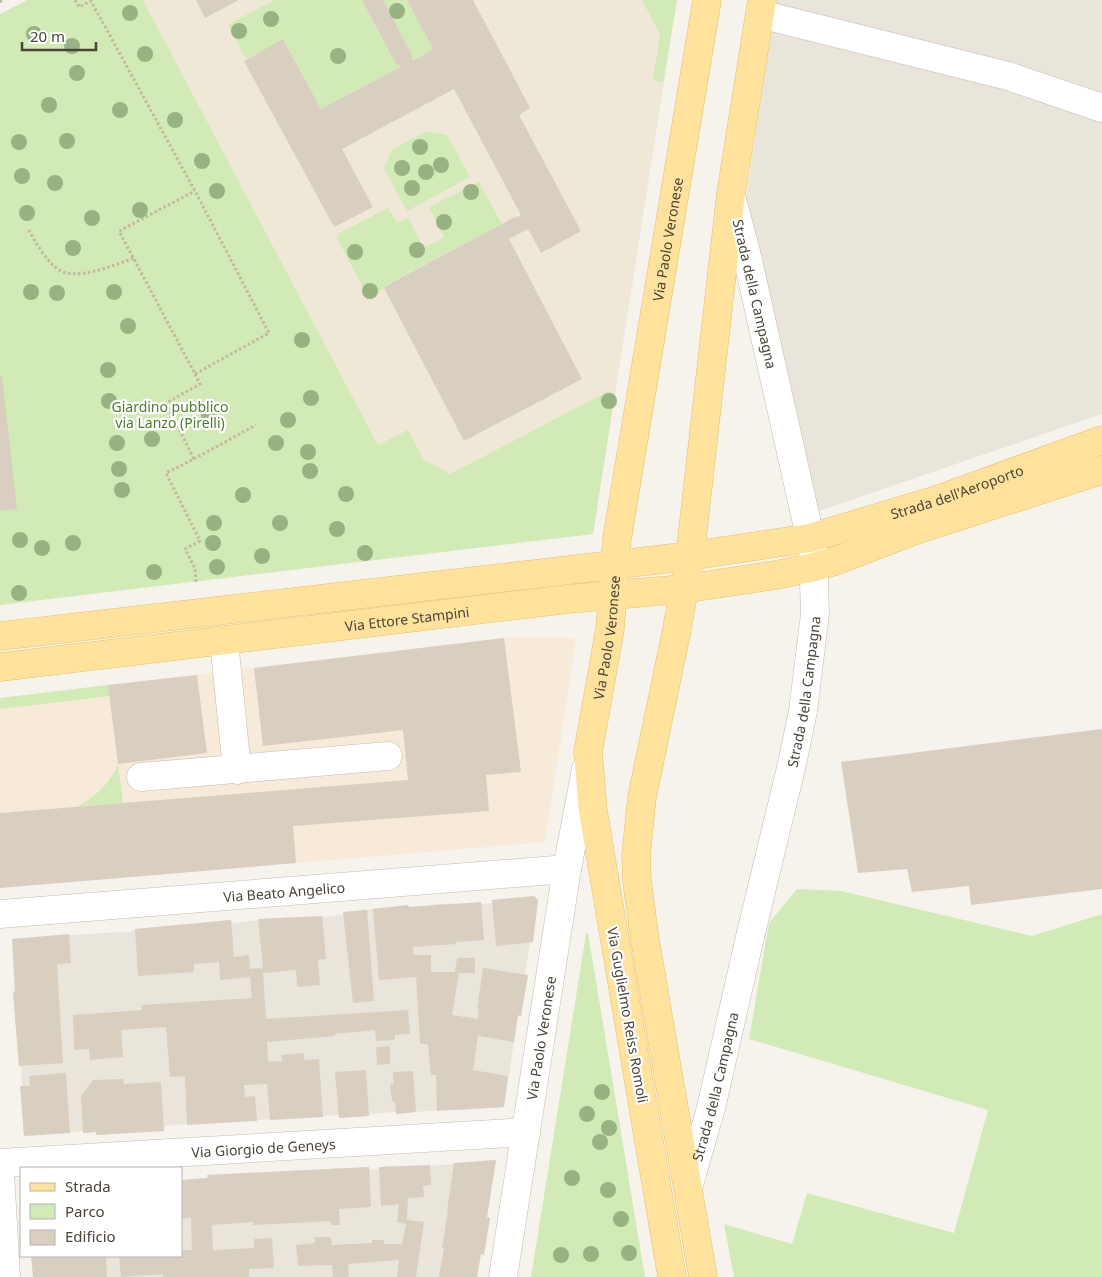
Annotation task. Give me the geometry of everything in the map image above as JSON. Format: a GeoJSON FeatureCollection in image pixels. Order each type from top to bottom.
{"type":"FeatureCollection","features":[{"type":"Feature","properties":{"kind":"main road","name":"Via Paolo Veronese"},"geometry":{"type":"LineString","coordinates":[[588,752],[610,630],[617,539],[707,0]]}},
{"type":"Feature","properties":{"kind":"main road"},"geometry":{"type":"LineString","coordinates":[[703,1277],[638,890],[636,855],[642,797],[676,634],[690,556],[731,193],[761,7]]}},
{"type":"Feature","properties":{"kind":"main road","name":"Strada dell'Aeroporto"},"geometry":{"type":"LineString","coordinates":[[810,538],[938,500],[1102,440]]}},
{"type":"Feature","properties":{"kind":"main road","name":"Strada dell'Aeroporto"},"geometry":{"type":"LineString","coordinates":[[814,567],[916,530],[1102,470]]}},
{"type":"Feature","properties":{"kind":"main road"},"geometry":{"type":"LineString","coordinates":[[0,636],[690,556],[810,538]]}},
{"type":"Feature","properties":{"kind":"main road","name":"Via Ettore Stampini"},"geometry":{"type":"LineString","coordinates":[[0,667],[568,599],[683,589],[776,575],[814,567]]}},
{"type":"Feature","properties":{"kind":"main road","name":"Via Guglielmo Reiss Romoli"},"geometry":{"type":"LineString","coordinates":[[588,752],[593,811],[672,1277]]}},
{"type":"Feature","properties":{"kind":"street"},"geometry":{"type":"LineString","coordinates":[[761,7],[1008,76],[1102,108]]}},
{"type":"Feature","properties":{"kind":"street","name":"Strada della Campagna"},"geometry":{"type":"LineString","coordinates":[[688,1188],[711,1108],[794,755],[811,655],[815,614],[814,567],[810,538],[731,193]]}},
{"type":"Feature","properties":{"kind":"street"},"geometry":{"type":"LineString","coordinates":[[224,640],[236,770]]}},
{"type":"Feature","properties":{"kind":"street","name":"Via Paolo Veronese"},"geometry":{"type":"LineString","coordinates":[[503,1277],[567,869],[588,752]]}},
{"type":"Feature","properties":{"kind":"street"},"geometry":{"type":"LineString","coordinates":[[141,777],[388,756]]}},
{"type":"Feature","properties":{"kind":"street","name":"Via Beato Angelico"},"geometry":{"type":"LineString","coordinates":[[0,914],[567,869]]}},
{"type":"Feature","properties":{"kind":"street","name":"Via Giorgio de Geneys"},"geometry":{"type":"LineString","coordinates":[[0,1163],[526,1132]]}},
{"type":"Feature","properties":{"kind":"street"},"geometry":{"type":"LineString","coordinates":[[0,1172],[6,1277]]}},
{"type":"Feature","properties":{"kind":"path"},"geometry":{"type":"LineString","coordinates":[[0,2],[4,0]]}},
{"type":"Feature","properties":{"kind":"path"},"geometry":{"type":"LineString","coordinates":[[75,0],[79,7],[91,1],[195,191],[269,333],[195,374]]}},
{"type":"Feature","properties":{"kind":"path"},"geometry":{"type":"LineString","coordinates":[[194,459],[166,403],[200,384],[119,231],[195,191]]}},
{"type":"Feature","properties":{"kind":"path"},"geometry":{"type":"LineString","coordinates":[[29,230],[39,248],[50,262],[65,272],[85,272],[134,258]]}},
{"type":"Feature","properties":{"kind":"path"},"geometry":{"type":"LineString","coordinates":[[196,582],[194,568],[184,549],[200,541],[166,473],[256,425]]}},
{"type":"Feature","properties":{"kind":"shaded area"},"geometry":{"type":"Polygon","coordinates":[[[143,0],[677,0],[593,534],[378,445],[143,0]]]}},
{"type":"Feature","properties":{"kind":"shaded area"},"geometry":{"type":"Polygon","coordinates":[[[776,0],[1102,0],[1102,414],[816,512],[746,197],[776,0]]]}},
{"type":"Feature","properties":{"kind":"shaded area"},"geometry":{"type":"Polygon","coordinates":[[[557,637],[576,639],[545,842],[73,882],[67,808],[0,813],[0,698],[504,638],[557,637]]]}},
{"type":"Feature","properties":{"kind":"shaded area"},"geometry":{"type":"Polygon","coordinates":[[[534,896],[538,900],[533,942],[530,943],[525,974],[528,975],[521,1016],[518,1016],[504,1107],[396,1114],[396,1112],[339,1118],[338,1115],[187,1124],[165,1126],[164,1131],[96,1135],[96,1132],[83,1133],[83,1131],[24,1136],[21,1066],[19,1066],[13,992],[15,991],[12,939],[134,931],[135,929],[231,920],[232,923],[291,917],[292,919],[333,916],[343,914],[343,912],[408,905],[409,907],[452,903],[481,904],[492,903],[492,900],[534,896]]]}},
{"type":"Feature","properties":{"kind":"shaded area"},"geometry":{"type":"Polygon","coordinates":[[[496,1160],[487,1217],[490,1218],[484,1255],[481,1254],[477,1277],[33,1277],[31,1257],[182,1257],[182,1180],[207,1178],[207,1175],[369,1167],[370,1170],[379,1169],[379,1167],[430,1166],[496,1160]]]}},
{"type":"Feature","properties":{"kind":"green space","name":"Giardino pubblico via Lanzo (Pirelli)"},"geometry":{"type":"Polygon","coordinates":[[[27,0],[143,0],[378,445],[408,430],[424,460],[450,474],[607,392],[615,393],[593,534],[0,605],[0,14],[27,0]]]}},
{"type":"Feature","properties":{"kind":"green space"},"geometry":{"type":"Polygon","coordinates":[[[274,0],[362,0],[397,66],[401,67],[321,109],[284,40],[246,59],[228,25],[274,0]]]}},
{"type":"Feature","properties":{"kind":"green space"},"geometry":{"type":"Polygon","coordinates":[[[383,0],[407,0],[433,49],[413,61],[411,58],[413,57],[383,0]]]}},
{"type":"Feature","properties":{"kind":"green space"},"geometry":{"type":"Polygon","coordinates":[[[642,0],[677,0],[663,82],[653,80],[660,34],[642,0]]]}},
{"type":"Feature","properties":{"kind":"green space"},"geometry":{"type":"Polygon","coordinates":[[[427,131],[447,135],[470,177],[407,211],[384,169],[392,150],[427,131]]]}},
{"type":"Feature","properties":{"kind":"green space"},"geometry":{"type":"Polygon","coordinates":[[[479,182],[502,224],[389,283],[390,285],[368,297],[337,238],[338,234],[388,208],[397,223],[408,218],[424,248],[444,237],[429,207],[479,182]]]}},
{"type":"Feature","properties":{"kind":"green space"},"geometry":{"type":"Polygon","coordinates":[[[108,685],[110,696],[0,709],[0,698],[108,685]]]}},
{"type":"Feature","properties":{"kind":"green space"},"geometry":{"type":"Polygon","coordinates":[[[118,764],[123,803],[79,806],[102,788],[118,764]]]}},
{"type":"Feature","properties":{"kind":"green space"},"geometry":{"type":"Polygon","coordinates":[[[797,889],[841,891],[1032,936],[1102,914],[1102,1277],[734,1277],[724,1224],[792,1244],[807,1193],[954,1233],[988,1110],[749,1039],[769,923],[797,889]]]}},
{"type":"Feature","properties":{"kind":"green space"},"geometry":{"type":"Polygon","coordinates":[[[588,933],[645,1277],[531,1277],[586,934],[588,933]]]}},
{"type":"Feature","properties":{"kind":"building"},"geometry":{"type":"Polygon","coordinates":[[[196,0],[239,0],[205,18],[196,0]]]}},
{"type":"Feature","properties":{"kind":"building"},"geometry":{"type":"Polygon","coordinates":[[[362,0],[383,0],[413,57],[411,58],[413,61],[433,49],[407,0],[473,0],[530,108],[519,115],[581,231],[541,253],[528,229],[509,239],[582,379],[464,441],[384,288],[521,215],[454,89],[342,149],[373,207],[334,227],[244,61],[283,39],[321,109],[401,67],[397,66],[362,0]]]}},
{"type":"Feature","properties":{"kind":"building"},"geometry":{"type":"Polygon","coordinates":[[[0,376],[2,376],[17,509],[0,511],[0,376]]]}},
{"type":"Feature","properties":{"kind":"building"},"geometry":{"type":"Polygon","coordinates":[[[504,638],[521,772],[486,775],[489,811],[293,826],[296,863],[0,888],[0,813],[408,780],[403,730],[263,746],[254,668],[504,638]]]}},
{"type":"Feature","properties":{"kind":"building"},"geometry":{"type":"Polygon","coordinates":[[[197,675],[207,753],[118,764],[108,685],[197,675]]]}},
{"type":"Feature","properties":{"kind":"building"},"geometry":{"type":"Polygon","coordinates":[[[1102,729],[1102,889],[971,905],[969,886],[912,892],[907,869],[858,873],[841,762],[1102,729]]]}},
{"type":"Feature","properties":{"kind":"building"},"geometry":{"type":"Polygon","coordinates":[[[534,896],[538,900],[533,942],[496,946],[492,900],[534,896]]]}},
{"type":"Feature","properties":{"kind":"building"},"geometry":{"type":"Polygon","coordinates":[[[481,902],[484,940],[413,947],[414,955],[431,955],[431,972],[455,972],[457,958],[475,958],[475,973],[459,973],[452,1015],[478,1019],[479,1009],[477,1009],[483,968],[528,975],[521,1016],[518,1015],[514,1042],[478,1036],[473,1070],[508,1076],[504,1107],[437,1111],[436,1075],[431,1075],[428,1045],[420,1043],[416,977],[379,980],[373,909],[408,905],[409,907],[481,902]]]}},
{"type":"Feature","properties":{"kind":"building"},"geometry":{"type":"Polygon","coordinates":[[[367,910],[374,1001],[353,1003],[343,912],[367,910]]]}},
{"type":"Feature","properties":{"kind":"building"},"geometry":{"type":"Polygon","coordinates":[[[322,916],[326,959],[318,960],[320,985],[297,987],[296,970],[263,973],[266,1019],[408,1010],[410,1034],[395,1035],[395,1040],[376,1041],[375,1030],[334,1034],[335,1036],[267,1042],[268,1062],[282,1061],[281,1055],[304,1053],[304,1060],[319,1059],[323,1117],[270,1120],[267,1084],[244,1085],[245,1097],[255,1096],[257,1121],[187,1125],[185,1076],[170,1077],[166,1027],[121,1030],[123,1057],[90,1060],[89,1049],[74,1050],[73,1015],[142,1010],[141,1005],[252,998],[250,977],[220,980],[219,962],[194,964],[194,972],[138,976],[135,929],[231,920],[234,957],[249,955],[250,969],[263,968],[258,919],[322,916]]]}},
{"type":"Feature","properties":{"kind":"building"},"geometry":{"type":"Polygon","coordinates":[[[69,934],[71,963],[57,964],[63,1063],[19,1066],[13,992],[15,992],[12,939],[69,934]]]}},
{"type":"Feature","properties":{"kind":"building"},"geometry":{"type":"Polygon","coordinates":[[[390,1046],[390,1064],[377,1065],[376,1047],[390,1046]]]}},
{"type":"Feature","properties":{"kind":"building"},"geometry":{"type":"Polygon","coordinates":[[[366,1070],[369,1116],[339,1118],[335,1072],[366,1070]]]}},
{"type":"Feature","properties":{"kind":"building"},"geometry":{"type":"Polygon","coordinates":[[[413,1071],[416,1112],[396,1114],[395,1101],[392,1101],[390,1084],[394,1084],[393,1072],[413,1071]]]}},
{"type":"Feature","properties":{"kind":"building"},"geometry":{"type":"Polygon","coordinates":[[[66,1073],[70,1133],[24,1136],[20,1086],[30,1086],[29,1076],[66,1073]]]}},
{"type":"Feature","properties":{"kind":"building"},"geometry":{"type":"Polygon","coordinates":[[[123,1079],[124,1084],[161,1082],[164,1131],[96,1135],[96,1132],[83,1133],[81,1096],[93,1080],[123,1079]]]}},
{"type":"Feature","properties":{"kind":"building"},"geometry":{"type":"Polygon","coordinates":[[[496,1160],[487,1217],[490,1218],[484,1255],[481,1254],[477,1277],[439,1277],[454,1163],[496,1160]]]}},
{"type":"Feature","properties":{"kind":"building"},"geometry":{"type":"Polygon","coordinates":[[[430,1165],[431,1185],[423,1186],[424,1197],[408,1198],[407,1220],[424,1222],[416,1277],[397,1277],[399,1260],[348,1264],[349,1277],[333,1277],[332,1265],[298,1266],[296,1245],[315,1243],[315,1237],[331,1237],[332,1245],[372,1243],[372,1240],[384,1240],[384,1244],[402,1244],[406,1224],[397,1222],[399,1204],[381,1206],[379,1167],[430,1165]]]}},
{"type":"Feature","properties":{"kind":"building"},"geometry":{"type":"Polygon","coordinates":[[[369,1167],[371,1207],[339,1209],[340,1225],[331,1225],[330,1221],[253,1225],[253,1222],[212,1225],[213,1250],[254,1248],[254,1239],[272,1238],[274,1268],[249,1269],[249,1277],[163,1277],[163,1274],[121,1277],[119,1257],[182,1257],[182,1250],[192,1250],[191,1218],[182,1219],[182,1180],[208,1178],[207,1175],[369,1167]]]}},
{"type":"Feature","properties":{"kind":"building"},"geometry":{"type":"Polygon","coordinates":[[[31,1257],[106,1257],[107,1277],[33,1277],[31,1257]]]}}]}
